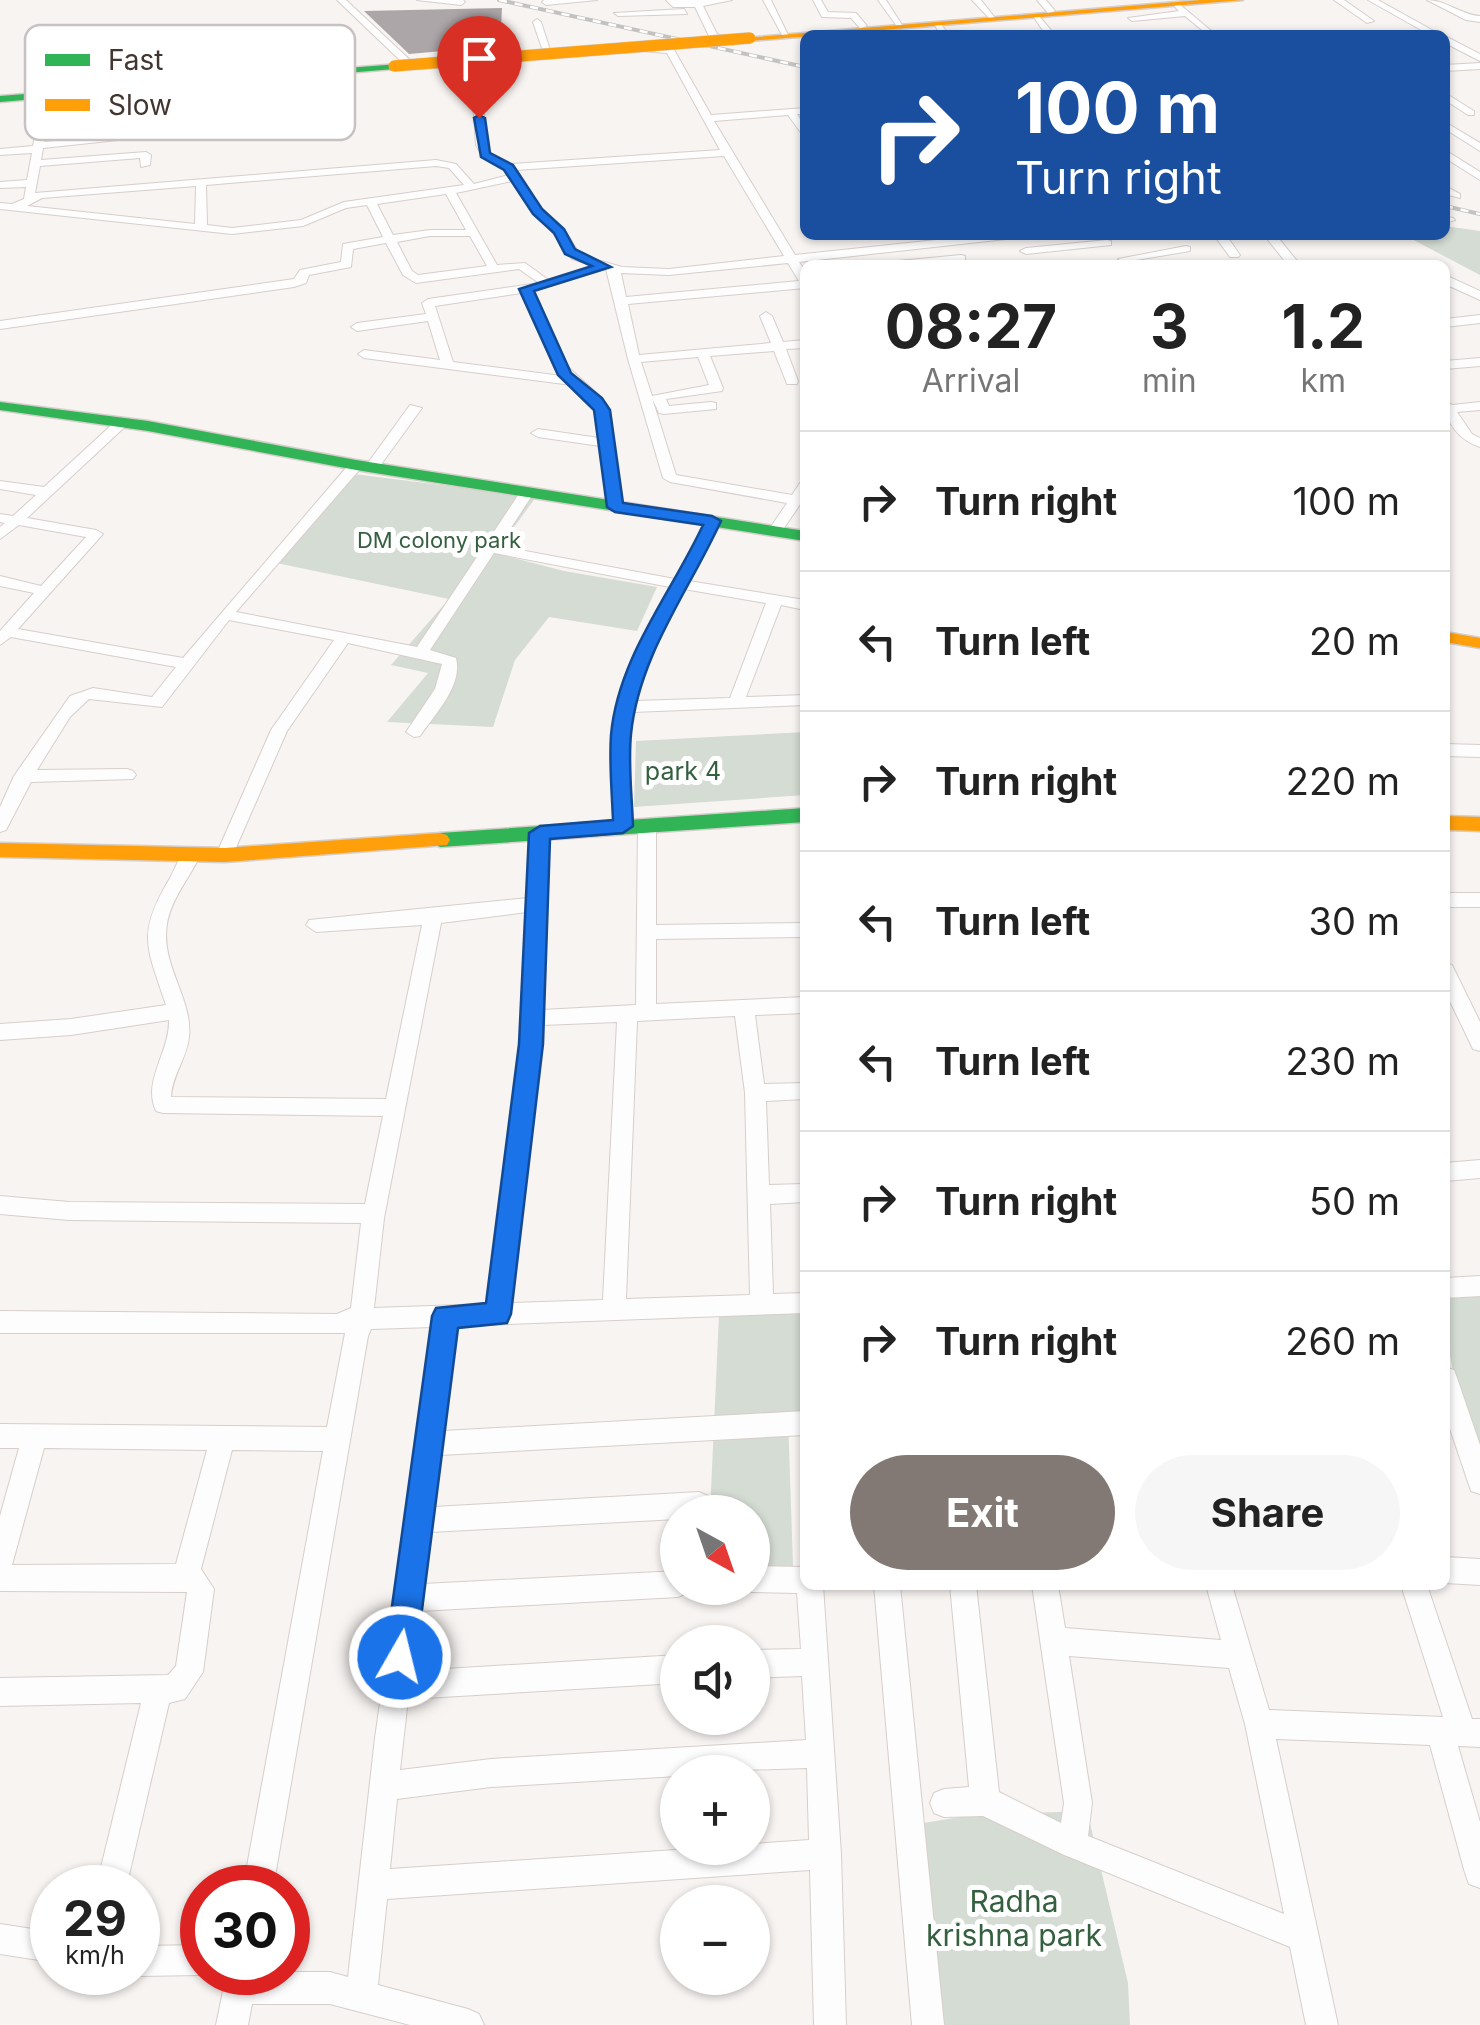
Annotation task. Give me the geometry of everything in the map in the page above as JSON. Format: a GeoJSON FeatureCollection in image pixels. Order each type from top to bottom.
{"type":"FeatureCollection","features":[{"type":"Feature","properties":{"kind":"main road"},"geometry":{"type":"LineString","coordinates":[[840,30],[1089,8],[1189,6],[1238,0]]}},
{"type":"Feature","properties":{"kind":"main road"},"geometry":{"type":"LineString","coordinates":[[355,68],[800,34]]}},
{"type":"Feature","properties":{"kind":"main road"},"geometry":{"type":"LineString","coordinates":[[0,97],[25,95]]}},
{"type":"Feature","properties":{"kind":"main road"},"geometry":{"type":"LineString","coordinates":[[0,406],[800,535]]}},
{"type":"Feature","properties":{"kind":"main road"},"geometry":{"type":"LineString","coordinates":[[1450,638],[1480,643]]}},
{"type":"Feature","properties":{"kind":"main road"},"geometry":{"type":"LineString","coordinates":[[0,850],[226,854],[800,816]]}},
{"type":"Feature","properties":{"kind":"main road"},"geometry":{"type":"LineString","coordinates":[[1450,823],[1480,824]]}},
{"type":"Feature","properties":{"kind":"street"},"geometry":{"type":"LineString","coordinates":[[341,0],[362,0]]}},
{"type":"Feature","properties":{"kind":"street"},"geometry":{"type":"LineString","coordinates":[[341,0],[401,64],[670,50],[788,259],[800,273]]}},
{"type":"Feature","properties":{"kind":"street"},"geometry":{"type":"LineString","coordinates":[[421,0],[461,2]]}},
{"type":"Feature","properties":{"kind":"street"},"geometry":{"type":"LineString","coordinates":[[546,2],[601,0]]}},
{"type":"Feature","properties":{"kind":"street"},"geometry":{"type":"LineString","coordinates":[[670,0],[700,8]]}},
{"type":"Feature","properties":{"kind":"street"},"geometry":{"type":"LineString","coordinates":[[618,13],[700,8],[728,0]]}},
{"type":"Feature","properties":{"kind":"street"},"geometry":{"type":"LineString","coordinates":[[767,0],[785,33]]}},
{"type":"Feature","properties":{"kind":"street"},"geometry":{"type":"LineString","coordinates":[[817,0],[824,15],[853,15],[863,26]]}},
{"type":"Feature","properties":{"kind":"street"},"geometry":{"type":"LineString","coordinates":[[882,0],[899,23]]}},
{"type":"Feature","properties":{"kind":"street"},"geometry":{"type":"LineString","coordinates":[[976,0],[994,30]]}},
{"type":"Feature","properties":{"kind":"street"},"geometry":{"type":"LineString","coordinates":[[1041,0],[1052,11]]}},
{"type":"Feature","properties":{"kind":"street"},"geometry":{"type":"LineString","coordinates":[[1338,0],[1370,22]]}},
{"type":"Feature","properties":{"kind":"street"},"geometry":{"type":"LineString","coordinates":[[1372,0],[1427,30]]}},
{"type":"Feature","properties":{"kind":"street"},"geometry":{"type":"LineString","coordinates":[[1431,0],[1469,18],[1480,19]]}},
{"type":"Feature","properties":{"kind":"street"},"geometry":{"type":"LineString","coordinates":[[1132,18],[1189,6],[1209,30]]}},
{"type":"Feature","properties":{"kind":"street"},"geometry":{"type":"LineString","coordinates":[[700,8],[713,36],[740,42],[800,37]]}},
{"type":"Feature","properties":{"kind":"street"},"geometry":{"type":"LineString","coordinates":[[818,30],[1036,18],[1089,8]]}},
{"type":"Feature","properties":{"kind":"street"},"geometry":{"type":"LineString","coordinates":[[880,30],[1089,8]]}},
{"type":"Feature","properties":{"kind":"street"},"geometry":{"type":"LineString","coordinates":[[1036,18],[1047,30]]}},
{"type":"Feature","properties":{"kind":"street"},"geometry":{"type":"LineString","coordinates":[[537,22],[548,51]]}},
{"type":"Feature","properties":{"kind":"street"},"geometry":{"type":"LineString","coordinates":[[653,24],[706,23]]}},
{"type":"Feature","properties":{"kind":"street"},"geometry":{"type":"LineString","coordinates":[[937,25],[941,30]]}},
{"type":"Feature","properties":{"kind":"street"},"geometry":{"type":"LineString","coordinates":[[713,36],[800,32]]}},
{"type":"Feature","properties":{"kind":"street"},"geometry":{"type":"LineString","coordinates":[[1450,42],[1478,56]]}},
{"type":"Feature","properties":{"kind":"street"},"geometry":{"type":"LineString","coordinates":[[355,69],[608,46],[614,47],[612,52]]}},
{"type":"Feature","properties":{"kind":"street"},"geometry":{"type":"LineString","coordinates":[[1450,52],[1478,56]]}},
{"type":"Feature","properties":{"kind":"street"},"geometry":{"type":"LineString","coordinates":[[1450,68],[1460,67],[1478,56]]}},
{"type":"Feature","properties":{"kind":"street"},"geometry":{"type":"LineString","coordinates":[[476,60],[481,145],[485,154],[511,172],[537,211],[560,231],[570,251],[609,268],[670,478],[800,493]]}},
{"type":"Feature","properties":{"kind":"street"},"geometry":{"type":"LineString","coordinates":[[1460,67],[1480,83]]}},
{"type":"Feature","properties":{"kind":"street"},"geometry":{"type":"LineString","coordinates":[[1450,99],[1471,113]]}},
{"type":"Feature","properties":{"kind":"street"},"geometry":{"type":"LineString","coordinates":[[792,112],[800,126]]}},
{"type":"Feature","properties":{"kind":"street"},"geometry":{"type":"LineString","coordinates":[[708,118],[800,112]]}},
{"type":"Feature","properties":{"kind":"street"},"geometry":{"type":"LineString","coordinates":[[1450,128],[1474,140],[1480,148]]}},
{"type":"Feature","properties":{"kind":"street"},"geometry":{"type":"LineString","coordinates":[[29,198],[41,140]]}},
{"type":"Feature","properties":{"kind":"street"},"geometry":{"type":"LineString","coordinates":[[0,152],[104,140]]}},
{"type":"Feature","properties":{"kind":"street"},"geometry":{"type":"LineString","coordinates":[[0,206],[232,231],[311,220],[334,207],[370,200],[472,188],[511,172],[727,153]]}},
{"type":"Feature","properties":{"kind":"street"},"geometry":{"type":"LineString","coordinates":[[0,185],[34,173],[146,155],[145,165]]}},
{"type":"Feature","properties":{"kind":"street"},"geometry":{"type":"LineString","coordinates":[[1450,156],[1480,176]]}},
{"type":"Feature","properties":{"kind":"street"},"geometry":{"type":"LineString","coordinates":[[15,208],[29,198],[159,183],[172,187],[202,185],[443,163],[452,166],[472,188]]}},
{"type":"Feature","properties":{"kind":"street"},"geometry":{"type":"LineString","coordinates":[[34,173],[96,170]]}},
{"type":"Feature","properties":{"kind":"street"},"geometry":{"type":"LineString","coordinates":[[201,228],[202,185]]}},
{"type":"Feature","properties":{"kind":"street"},"geometry":{"type":"LineString","coordinates":[[449,190],[494,269]]}},
{"type":"Feature","properties":{"kind":"street"},"geometry":{"type":"LineString","coordinates":[[370,200],[408,273],[416,279],[525,266],[549,285]]}},
{"type":"Feature","properties":{"kind":"street"},"geometry":{"type":"LineString","coordinates":[[0,324],[299,282],[304,272],[347,265],[348,246],[435,232],[474,232]]}},
{"type":"Feature","properties":{"kind":"street"},"geometry":{"type":"LineString","coordinates":[[448,365],[427,305],[432,302],[549,285],[582,270],[668,272],[968,240]]}},
{"type":"Feature","properties":{"kind":"street"},"geometry":{"type":"LineString","coordinates":[[1026,252],[1097,240]]}},
{"type":"Feature","properties":{"kind":"street"},"geometry":{"type":"LineString","coordinates":[[1104,240],[1125,260]]}},
{"type":"Feature","properties":{"kind":"street"},"geometry":{"type":"LineString","coordinates":[[1223,240],[1234,256]]}},
{"type":"Feature","properties":{"kind":"street"},"geometry":{"type":"LineString","coordinates":[[1274,240],[1290,260]]}},
{"type":"Feature","properties":{"kind":"street"},"geometry":{"type":"LineString","coordinates":[[1137,260],[1186,250]]}},
{"type":"Feature","properties":{"kind":"street"},"geometry":{"type":"LineString","coordinates":[[940,260],[961,258]]}},
{"type":"Feature","properties":{"kind":"street"},"geometry":{"type":"LineString","coordinates":[[619,301],[800,278]]}},
{"type":"Feature","properties":{"kind":"street"},"geometry":{"type":"LineString","coordinates":[[1450,281],[1480,296]]}},
{"type":"Feature","properties":{"kind":"street"},"geometry":{"type":"LineString","coordinates":[[526,289],[560,368],[597,401],[615,507]]}},
{"type":"Feature","properties":{"kind":"street"},"geometry":{"type":"LineString","coordinates":[[766,316],[792,381]]}},
{"type":"Feature","properties":{"kind":"street"},"geometry":{"type":"LineString","coordinates":[[357,327],[432,317]]}},
{"type":"Feature","properties":{"kind":"street"},"geometry":{"type":"LineString","coordinates":[[1450,322],[1480,319]]}},
{"type":"Feature","properties":{"kind":"street"},"geometry":{"type":"LineString","coordinates":[[634,359],[800,344]]}},
{"type":"Feature","properties":{"kind":"street"},"geometry":{"type":"LineString","coordinates":[[702,353],[717,388],[658,396],[664,410],[710,406]]}},
{"type":"Feature","properties":{"kind":"street"},"geometry":{"type":"LineString","coordinates":[[364,354],[572,381]]}},
{"type":"Feature","properties":{"kind":"street"},"geometry":{"type":"LineString","coordinates":[[1450,365],[1480,362]]}},
{"type":"Feature","properties":{"kind":"street"},"geometry":{"type":"LineString","coordinates":[[1450,407],[1480,406]]}},
{"type":"Feature","properties":{"kind":"street"},"geometry":{"type":"LineString","coordinates":[[0,826],[23,776],[79,697],[90,694],[156,702],[225,614],[415,408]]}},
{"type":"Feature","properties":{"kind":"street"},"geometry":{"type":"LineString","coordinates":[[1450,411],[1468,436],[1480,443]]}},
{"type":"Feature","properties":{"kind":"street"},"geometry":{"type":"LineString","coordinates":[[0,536],[8,519],[47,492],[122,423]]}},
{"type":"Feature","properties":{"kind":"street"},"geometry":{"type":"LineString","coordinates":[[538,432],[606,443]]}},
{"type":"Feature","properties":{"kind":"street"},"geometry":{"type":"LineString","coordinates":[[0,484],[47,492]]}},
{"type":"Feature","properties":{"kind":"street"},"geometry":{"type":"LineString","coordinates":[[421,652],[528,491]]}},
{"type":"Feature","properties":{"kind":"street"},"geometry":{"type":"LineString","coordinates":[[775,531],[800,494]]}},
{"type":"Feature","properties":{"kind":"street"},"geometry":{"type":"LineString","coordinates":[[4,636],[96,534],[8,519]]}},
{"type":"Feature","properties":{"kind":"street"},"geometry":{"type":"LineString","coordinates":[[614,1310],[637,1012],[648,932],[620,736],[650,635],[712,521]]}},
{"type":"Feature","properties":{"kind":"street"},"geometry":{"type":"LineString","coordinates":[[490,548],[800,604]]}},
{"type":"Feature","properties":{"kind":"street"},"geometry":{"type":"LineString","coordinates":[[0,581],[45,590]]}},
{"type":"Feature","properties":{"kind":"street"},"geometry":{"type":"LineString","coordinates":[[736,702],[775,600]]}},
{"type":"Feature","properties":{"kind":"street"},"geometry":{"type":"LineString","coordinates":[[225,614],[442,657],[451,666],[442,690],[414,732]]}},
{"type":"Feature","properties":{"kind":"street"},"geometry":{"type":"LineString","coordinates":[[4,636],[186,664]]}},
{"type":"Feature","properties":{"kind":"street"},"geometry":{"type":"LineString","coordinates":[[226,854],[279,730],[344,637]]}},
{"type":"Feature","properties":{"kind":"street"},"geometry":{"type":"LineString","coordinates":[[626,707],[800,700]]}},
{"type":"Feature","properties":{"kind":"street"},"geometry":{"type":"LineString","coordinates":[[1450,750],[1480,751]]}},
{"type":"Feature","properties":{"kind":"street"},"geometry":{"type":"LineString","coordinates":[[23,776],[127,775]]}},
{"type":"Feature","properties":{"kind":"street"},"geometry":{"type":"LineString","coordinates":[[498,1314],[532,1018],[540,833]]}},
{"type":"Feature","properties":{"kind":"street"},"geometry":{"type":"LineString","coordinates":[[192,854],[158,919],[154,950],[178,1011],[178,1041],[162,1089],[163,1105],[394,1108]]}},
{"type":"Feature","properties":{"kind":"street"},"geometry":{"type":"LineString","coordinates":[[1450,900],[1480,900]]}},
{"type":"Feature","properties":{"kind":"street"},"geometry":{"type":"LineString","coordinates":[[316,925],[433,917],[538,904]]}},
{"type":"Feature","properties":{"kind":"street"},"geometry":{"type":"LineString","coordinates":[[262,1865],[356,1335],[363,1316],[374,1218],[433,917]]}},
{"type":"Feature","properties":{"kind":"street"},"geometry":{"type":"LineString","coordinates":[[648,932],[800,930]]}},
{"type":"Feature","properties":{"kind":"street"},"geometry":{"type":"LineString","coordinates":[[1450,980],[1480,1043]]}},
{"type":"Feature","properties":{"kind":"street"},"geometry":{"type":"LineString","coordinates":[[532,1018],[800,1005]]}},
{"type":"Feature","properties":{"kind":"street"},"geometry":{"type":"LineString","coordinates":[[744,1007],[754,1093],[762,1304]]}},
{"type":"Feature","properties":{"kind":"street"},"geometry":{"type":"LineString","coordinates":[[0,1032],[71,1027],[178,1011]]}},
{"type":"Feature","properties":{"kind":"street"},"geometry":{"type":"LineString","coordinates":[[754,1093],[800,1091]]}},
{"type":"Feature","properties":{"kind":"street"},"geometry":{"type":"LineString","coordinates":[[1450,1172],[1480,1169]]}},
{"type":"Feature","properties":{"kind":"street"},"geometry":{"type":"LineString","coordinates":[[758,1195],[800,1193]]}},
{"type":"Feature","properties":{"kind":"street"},"geometry":{"type":"LineString","coordinates":[[0,1204],[69,1210],[358,1211],[374,1218]]}},
{"type":"Feature","properties":{"kind":"street"},"geometry":{"type":"LineString","coordinates":[[1450,1288],[1480,1286]]}},
{"type":"Feature","properties":{"kind":"street"},"geometry":{"type":"LineString","coordinates":[[0,1322],[339,1325],[363,1316],[800,1303]]}},
{"type":"Feature","properties":{"kind":"street"},"geometry":{"type":"LineString","coordinates":[[362,1994],[396,1686],[446,1316]]}},
{"type":"Feature","properties":{"kind":"street"},"geometry":{"type":"LineString","coordinates":[[1450,1393],[1480,1482]]}},
{"type":"Feature","properties":{"kind":"street"},"geometry":{"type":"LineString","coordinates":[[429,1444],[800,1423]]}},
{"type":"Feature","properties":{"kind":"street"},"geometry":{"type":"LineString","coordinates":[[0,1436],[338,1440]]}},
{"type":"Feature","properties":{"kind":"street"},"geometry":{"type":"LineString","coordinates":[[0,1562],[34,1438]]}},
{"type":"Feature","properties":{"kind":"street"},"geometry":{"type":"LineString","coordinates":[[186,1577],[222,1438]]}},
{"type":"Feature","properties":{"kind":"street"},"geometry":{"type":"LineString","coordinates":[[419,1520],[660,1507]]}},
{"type":"Feature","properties":{"kind":"street"},"geometry":{"type":"LineString","coordinates":[[1450,1570],[1480,1572]]}},
{"type":"Feature","properties":{"kind":"street"},"geometry":{"type":"LineString","coordinates":[[0,1578],[186,1577],[195,1580],[201,1589],[189,1672],[175,1688],[0,1692]]}},
{"type":"Feature","properties":{"kind":"street"},"geometry":{"type":"LineString","coordinates":[[770,1580],[800,1582]]}},
{"type":"Feature","properties":{"kind":"street"},"geometry":{"type":"LineString","coordinates":[[409,1598],[660,1585]]}},
{"type":"Feature","properties":{"kind":"street"},"geometry":{"type":"LineString","coordinates":[[809,1590],[817,1662],[830,2025]]}},
{"type":"Feature","properties":{"kind":"street"},"geometry":{"type":"LineString","coordinates":[[887,1590],[928,2025]]}},
{"type":"Feature","properties":{"kind":"street"},"geometry":{"type":"LineString","coordinates":[[964,1590],[985,1802]]}},
{"type":"Feature","properties":{"kind":"street"},"geometry":{"type":"LineString","coordinates":[[1046,1590],[1078,1803],[1072,1844]]}},
{"type":"Feature","properties":{"kind":"street"},"geometry":{"type":"LineString","coordinates":[[1220,1590],[1259,1724],[1322,2025]]}},
{"type":"Feature","properties":{"kind":"street"},"geometry":{"type":"LineString","coordinates":[[1416,1590],[1460,1732],[1480,1873]]}},
{"type":"Feature","properties":{"kind":"street"},"geometry":{"type":"LineString","coordinates":[[1054,1642],[1239,1655]]}},
{"type":"Feature","properties":{"kind":"street"},"geometry":{"type":"LineString","coordinates":[[770,1663],[817,1662]]}},
{"type":"Feature","properties":{"kind":"street"},"geometry":{"type":"LineString","coordinates":[[396,1686],[660,1670]]}},
{"type":"Feature","properties":{"kind":"street"},"geometry":{"type":"LineString","coordinates":[[116,1865],[158,1690]]}},
{"type":"Feature","properties":{"kind":"street"},"geometry":{"type":"LineString","coordinates":[[1259,1724],[1460,1732]]}},
{"type":"Feature","properties":{"kind":"street"},"geometry":{"type":"LineString","coordinates":[[384,1786],[492,1773],[820,1753]]}},
{"type":"Feature","properties":{"kind":"street"},"geometry":{"type":"LineString","coordinates":[[944,1803],[985,1802],[1072,1844],[1304,1937]]}},
{"type":"Feature","properties":{"kind":"street"},"geometry":{"type":"LineString","coordinates":[[374,1885],[826,1854]]}},
{"type":"Feature","properties":{"kind":"street"},"geometry":{"type":"LineString","coordinates":[[0,1939],[30,1944]]}},
{"type":"Feature","properties":{"kind":"street"},"geometry":{"type":"LineString","coordinates":[[310,1986],[362,1994],[468,2025]]}},
{"type":"Feature","properties":{"kind":"street"},"geometry":{"type":"LineString","coordinates":[[232,2025],[238,1995]]}},
{"type":"Feature","properties":{"kind":"green space"},"geometry":{"type":"Polygon","coordinates":[[[1450,227],[1480,231],[1480,275],[1414,240],[1450,240],[1450,227]]]}},
{"type":"Feature","properties":{"kind":"green space","name":"DM colony park"},"geometry":{"type":"Polygon","coordinates":[[[346,473],[536,497],[495,553],[564,571],[657,587],[637,631],[549,617],[515,660],[493,727],[387,722],[428,673],[391,665],[449,599],[267,561],[346,473]]]}},
{"type":"Feature","properties":{"kind":"green space","name":"park 4"},"geometry":{"type":"Polygon","coordinates":[[[800,732],[800,795],[634,807],[636,741],[800,732]]]}},
{"type":"Feature","properties":{"kind":"green space"},"geometry":{"type":"Polygon","coordinates":[[[1450,1289],[1480,1289],[1480,1466],[1450,1348],[1450,1289]]]}},
{"type":"Feature","properties":{"kind":"green space"},"geometry":{"type":"Polygon","coordinates":[[[800,1312],[800,1415],[788,1416],[793,1566],[770,1566],[770,1495],[711,1495],[719,1315],[800,1312]]]}},
{"type":"Feature","properties":{"kind":"green space","name":"Radha krishna park"},"geometry":{"type":"Polygon","coordinates":[[[1087,1811],[1128,1983],[1130,2025],[928,2025],[917,1824],[973,1815],[1087,1811]]]}},
{"type":"Feature","properties":{"kind":"building"},"geometry":{"type":"Polygon","coordinates":[[[502,8],[500,46],[409,54],[364,11],[502,8]]]}},
{"type":"Feature","properties":{"kind":"railway"},"geometry":{"type":"LineString","coordinates":[[499,0],[800,66]]}},
{"type":"Feature","properties":{"kind":"railway"},"geometry":{"type":"LineString","coordinates":[[1450,207],[1480,214]]}},
{"type":"Feature","properties":{"kind":"traffic: fast"},"geometry":{"type":"LineString","coordinates":[[355,69],[394,66]]}},
{"type":"Feature","properties":{"kind":"traffic: fast"},"geometry":{"type":"LineString","coordinates":[[0,99],[25,97]]}},
{"type":"Feature","properties":{"kind":"traffic: fast"},"geometry":{"type":"LineString","coordinates":[[0,406],[148,426],[356,465],[800,535]]}},
{"type":"Feature","properties":{"kind":"traffic: fast"},"geometry":{"type":"LineString","coordinates":[[440,840],[800,815]]}},
{"type":"Feature","properties":{"kind":"traffic: slow"},"geometry":{"type":"LineString","coordinates":[[853,30],[1238,0]]}},
{"type":"Feature","properties":{"kind":"traffic: slow"},"geometry":{"type":"LineString","coordinates":[[750,38],[800,34]]}},
{"type":"Feature","properties":{"kind":"traffic: slow"},"geometry":{"type":"LineString","coordinates":[[394,66],[750,38]]}},
{"type":"Feature","properties":{"kind":"traffic: slow"},"geometry":{"type":"LineString","coordinates":[[1450,638],[1480,643]]}},
{"type":"Feature","properties":{"kind":"traffic: slow"},"geometry":{"type":"LineString","coordinates":[[1450,823],[1480,824]]}},
{"type":"Feature","properties":{"kind":"traffic: slow"},"geometry":{"type":"LineString","coordinates":[[0,850],[225,855],[440,840]]}},
{"type":"Feature","properties":{"kind":"route"},"geometry":{"type":"LineString","coordinates":[[400,1657],[446,1316],[498,1314],[531,1044],[540,833],[623,826],[620,736],[626,707],[650,635],[695,559],[712,521],[615,507],[602,410],[560,368],[526,289],[568,280],[582,270],[604,267],[576,257],[560,231],[537,211],[509,167],[485,154],[479,118]]}}]}
